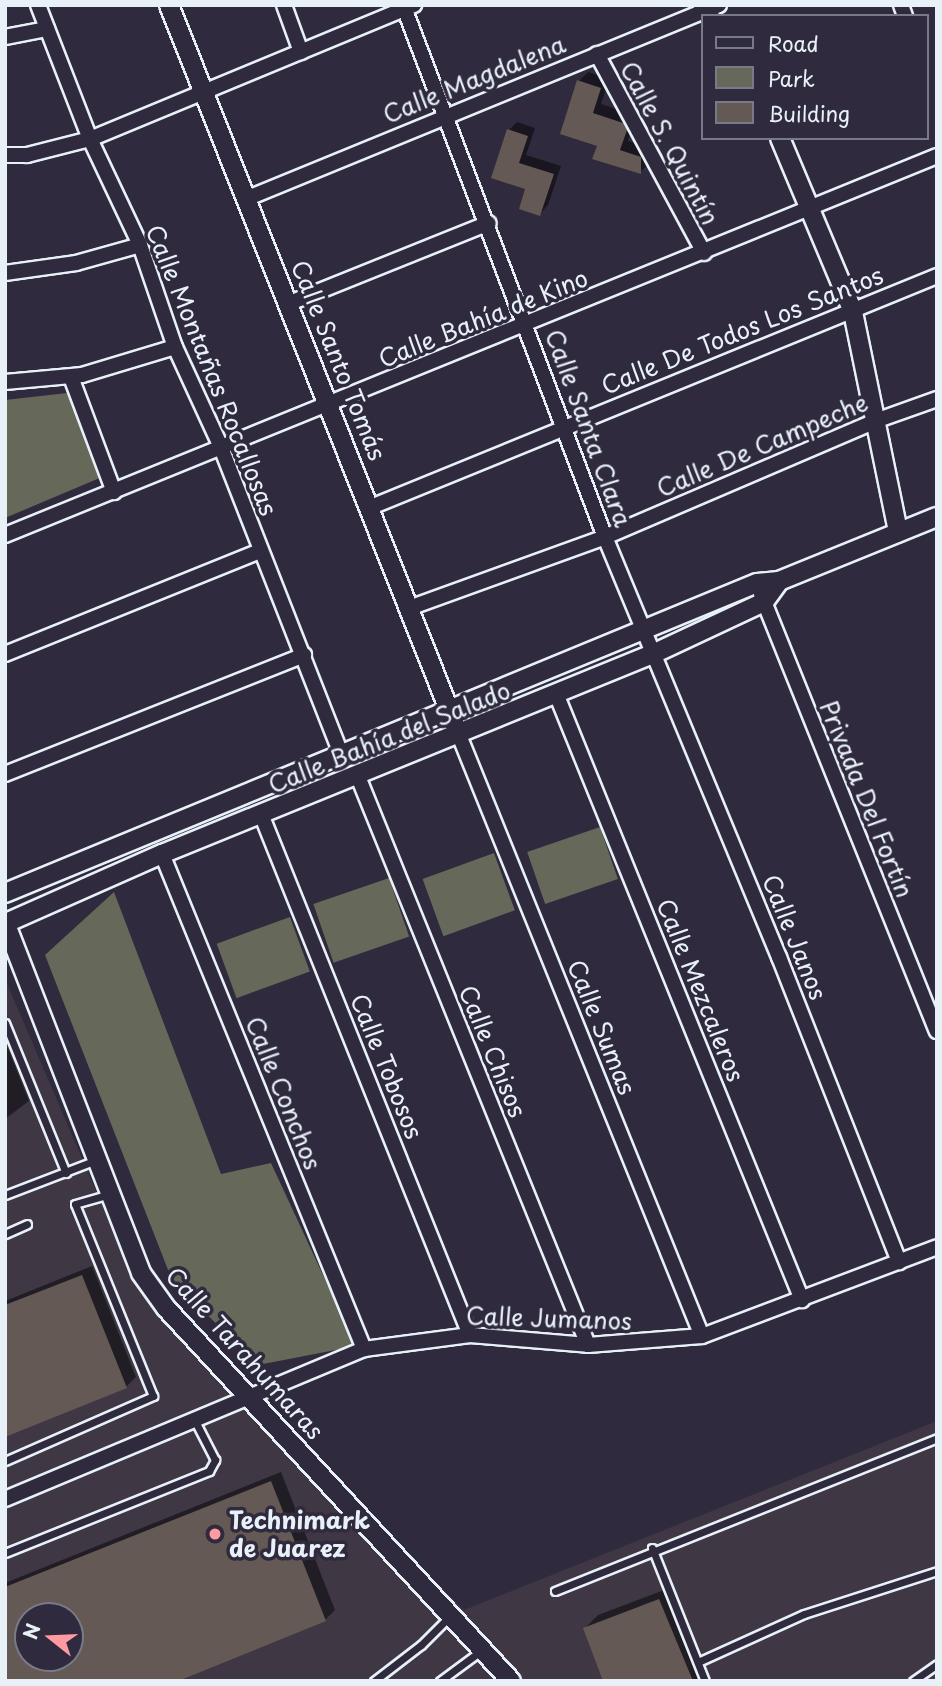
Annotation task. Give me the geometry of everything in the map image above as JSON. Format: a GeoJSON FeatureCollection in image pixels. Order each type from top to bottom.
{"type":"FeatureCollection","features":[{"type":"Feature","properties":{"kind":"street","name":"Calle Montañas Rocallosas"},"geometry":{"type":"LineString","coordinates":[[38,5],[90,139],[140,245],[175,347],[220,445],[341,754]]}},
{"type":"Feature","properties":{"kind":"street","name":"Calle Santo Tomás"},"geometry":{"type":"LineString","coordinates":[[169,5],[290,303],[459,735]]}},
{"type":"Feature","properties":{"kind":"street"},"geometry":{"type":"LineString","coordinates":[[284,5],[301,52]]}},
{"type":"Feature","properties":{"kind":"street"},"geometry":{"type":"LineString","coordinates":[[5,155],[27,155],[90,139],[407,7]]}},
{"type":"Feature","properties":{"kind":"street","name":"Calle Santa Clara"},"geometry":{"type":"LineString","coordinates":[[407,7],[605,537],[643,631]]}},
{"type":"Feature","properties":{"kind":"street","name":"Calle Magdalena"},"geometry":{"type":"LineString","coordinates":[[248,198],[447,113],[710,9]]}},
{"type":"Feature","properties":{"kind":"street"},"geometry":{"type":"LineString","coordinates":[[5,37],[47,29]]}},
{"type":"Feature","properties":{"kind":"street","name":"Calle S. Quintín"},"geometry":{"type":"LineString","coordinates":[[597,54],[704,253]]}},
{"type":"Feature","properties":{"kind":"street"},"geometry":{"type":"LineString","coordinates":[[781,140],[812,207],[853,313],[878,419],[898,532]]}},
{"type":"Feature","properties":{"kind":"street","name":"Calle Bahía de Kino"},"geometry":{"type":"LineString","coordinates":[[5,535],[114,492],[220,445],[527,326],[937,156]]}},
{"type":"Feature","properties":{"kind":"street"},"geometry":{"type":"LineString","coordinates":[[290,303],[489,223]]}},
{"type":"Feature","properties":{"kind":"street"},"geometry":{"type":"LineString","coordinates":[[5,273],[76,263],[140,245]]}},
{"type":"Feature","properties":{"kind":"street","name":"Calle De Todos Los Santos"},"geometry":{"type":"LineString","coordinates":[[371,507],[565,425],[853,313],[937,276]]}},
{"type":"Feature","properties":{"kind":"street"},"geometry":{"type":"LineString","coordinates":[[5,382],[71,377],[175,347]]}},
{"type":"Feature","properties":{"kind":"street"},"geometry":{"type":"LineString","coordinates":[[71,377],[114,492]]}},
{"type":"Feature","properties":{"kind":"street","name":"Calle De Campeche"},"geometry":{"type":"LineString","coordinates":[[409,608],[605,537],[878,419],[937,399]]}},
{"type":"Feature","properties":{"kind":"street","name":"Calle Bahía del Salado"},"geometry":{"type":"LineString","coordinates":[[5,893],[757,583],[779,581],[937,517]]}},
{"type":"Feature","properties":{"kind":"street"},"geometry":{"type":"LineString","coordinates":[[5,654],[260,551]]}},
{"type":"Feature","properties":{"kind":"street","name":"Calle Bahía del Salado"},"geometry":{"type":"LineString","coordinates":[[5,923],[162,854],[557,696],[655,653],[764,602],[779,581]]}},
{"type":"Feature","properties":{"kind":"street","name":"Privada Del Fortín"},"geometry":{"type":"LineString","coordinates":[[757,583],[937,1031]]}},
{"type":"Feature","properties":{"kind":"street","name":"Calle Janos"},"geometry":{"type":"LineString","coordinates":[[643,631],[655,653],[899,1262]]}},
{"type":"Feature","properties":{"kind":"street"},"geometry":{"type":"LineString","coordinates":[[5,774],[303,655]]}},
{"type":"Feature","properties":{"kind":"street","name":"Calle Mezcaleros"},"geometry":{"type":"LineString","coordinates":[[557,696],[802,1300]]}},
{"type":"Feature","properties":{"kind":"street","name":"Calle Sumas"},"geometry":{"type":"LineString","coordinates":[[459,735],[702,1336]]}},
{"type":"Feature","properties":{"kind":"street","name":"Calle Chisos"},"geometry":{"type":"LineString","coordinates":[[357,774],[587,1345]]}},
{"type":"Feature","properties":{"kind":"street","name":"Calle Tobosos"},"geometry":{"type":"LineString","coordinates":[[261,814],[470,1335]]}},
{"type":"Feature","properties":{"kind":"street","name":"Calle Conchos"},"geometry":{"type":"LineString","coordinates":[[162,854],[364,1349]]}},
{"type":"Feature","properties":{"kind":"street","name":"Calle Tarahumaras"},"geometry":{"type":"LineString","coordinates":[[5,923],[130,1250],[154,1292],[511,1681]]}},
{"type":"Feature","properties":{"kind":"street","name":"Calle Jumanos"},"geometry":{"type":"LineString","coordinates":[[5,1499],[364,1349],[470,1335],[587,1345],[702,1336],[937,1247]]}},
{"type":"Feature","properties":{"kind":"lane"},"geometry":{"type":"LineString","coordinates":[[5,1023],[66,1173]]}},
{"type":"Feature","properties":{"kind":"lane"},"geometry":{"type":"LineString","coordinates":[[5,1195],[97,1160]]}},
{"type":"Feature","properties":{"kind":"lane"},"geometry":{"type":"LineString","coordinates":[[5,1461],[153,1396],[75,1204],[110,1194]]}},
{"type":"Feature","properties":{"kind":"lane"},"geometry":{"type":"LineString","coordinates":[[5,1234],[27,1224]]}},
{"type":"Feature","properties":{"kind":"lane"},"geometry":{"type":"LineString","coordinates":[[5,1553],[209,1471],[215,1460],[194,1419]]}},
{"type":"Feature","properties":{"kind":"lane"},"geometry":{"type":"LineString","coordinates":[[555,1591],[652,1548],[937,1438]]}},
{"type":"Feature","properties":{"kind":"lane"},"geometry":{"type":"LineString","coordinates":[[652,1548],[705,1681]]}},
{"type":"Feature","properties":{"kind":"lane"},"geometry":{"type":"LineString","coordinates":[[698,1662],[804,1614],[937,1571]]}},
{"type":"Feature","properties":{"kind":"lane"},"geometry":{"type":"LineString","coordinates":[[374,1681],[421,1645],[450,1616]]}},
{"type":"Feature","properties":{"kind":"lane"},"geometry":{"type":"LineString","coordinates":[[440,1681],[482,1650]]}},
{"type":"Feature","properties":{"kind":"lane"},"geometry":{"type":"LineString","coordinates":[[913,1681],[937,1664]]}},
{"type":"Feature","properties":{"kind":"shaded area"},"geometry":{"type":"Polygon","coordinates":[[[5,979],[138,1289],[464,1610],[937,1421],[937,1681],[5,1681],[5,979]]]}},
{"type":"Feature","properties":{"kind":"green space"},"geometry":{"type":"Polygon","coordinates":[[[67,393],[102,477],[5,518],[5,400],[67,393]]]}},
{"type":"Feature","properties":{"kind":"green space"},"geometry":{"type":"Polygon","coordinates":[[[600,827],[618,879],[545,904],[527,852],[600,827]]]}},
{"type":"Feature","properties":{"kind":"green space"},"geometry":{"type":"Polygon","coordinates":[[[494,853],[515,910],[443,936],[423,879],[494,853]]]}},
{"type":"Feature","properties":{"kind":"green space"},"geometry":{"type":"Polygon","coordinates":[[[389,878],[409,937],[334,963],[313,904],[389,878]]]}},
{"type":"Feature","properties":{"kind":"green space"},"geometry":{"type":"Polygon","coordinates":[[[114,892],[221,1174],[271,1163],[356,1346],[258,1365],[172,1280],[45,955],[114,892]]]}},
{"type":"Feature","properties":{"kind":"green space"},"geometry":{"type":"Polygon","coordinates":[[[290,917],[310,972],[237,998],[217,944],[290,917]]]}},
{"type":"Feature","properties":{"kind":"building"},"geometry":{"type":"Polygon","coordinates":[[[577,80],[601,88],[593,113],[623,123],[627,130],[620,150],[641,157],[641,174],[592,159],[597,146],[560,134],[577,80]]]}},
{"type":"Feature","properties":{"kind":"building"},"geometry":{"type":"Polygon","coordinates":[[[507,129],[528,136],[519,163],[554,174],[540,216],[519,209],[525,189],[491,178],[507,129]]]}},
{"type":"Feature","properties":{"kind":"building"},"geometry":{"type":"Polygon","coordinates":[[[82,1275],[127,1388],[5,1437],[5,1305],[82,1275]]]}},
{"type":"Feature","properties":{"kind":"building","name":"Technimark de Juarez"},"geometry":{"type":"Polygon","coordinates":[[[271,1481],[326,1621],[178,1681],[5,1681],[5,1587],[271,1481]]]}},
{"type":"Feature","properties":{"kind":"building"},"geometry":{"type":"Polygon","coordinates":[[[659,1599],[693,1681],[603,1681],[583,1628],[659,1599]]]}},
{"type":"Feature","properties":{"kind":"place","name":"Technimark de Juarez"},"geometry":{"type":"Point","coordinates":[215,1534]}}]}
